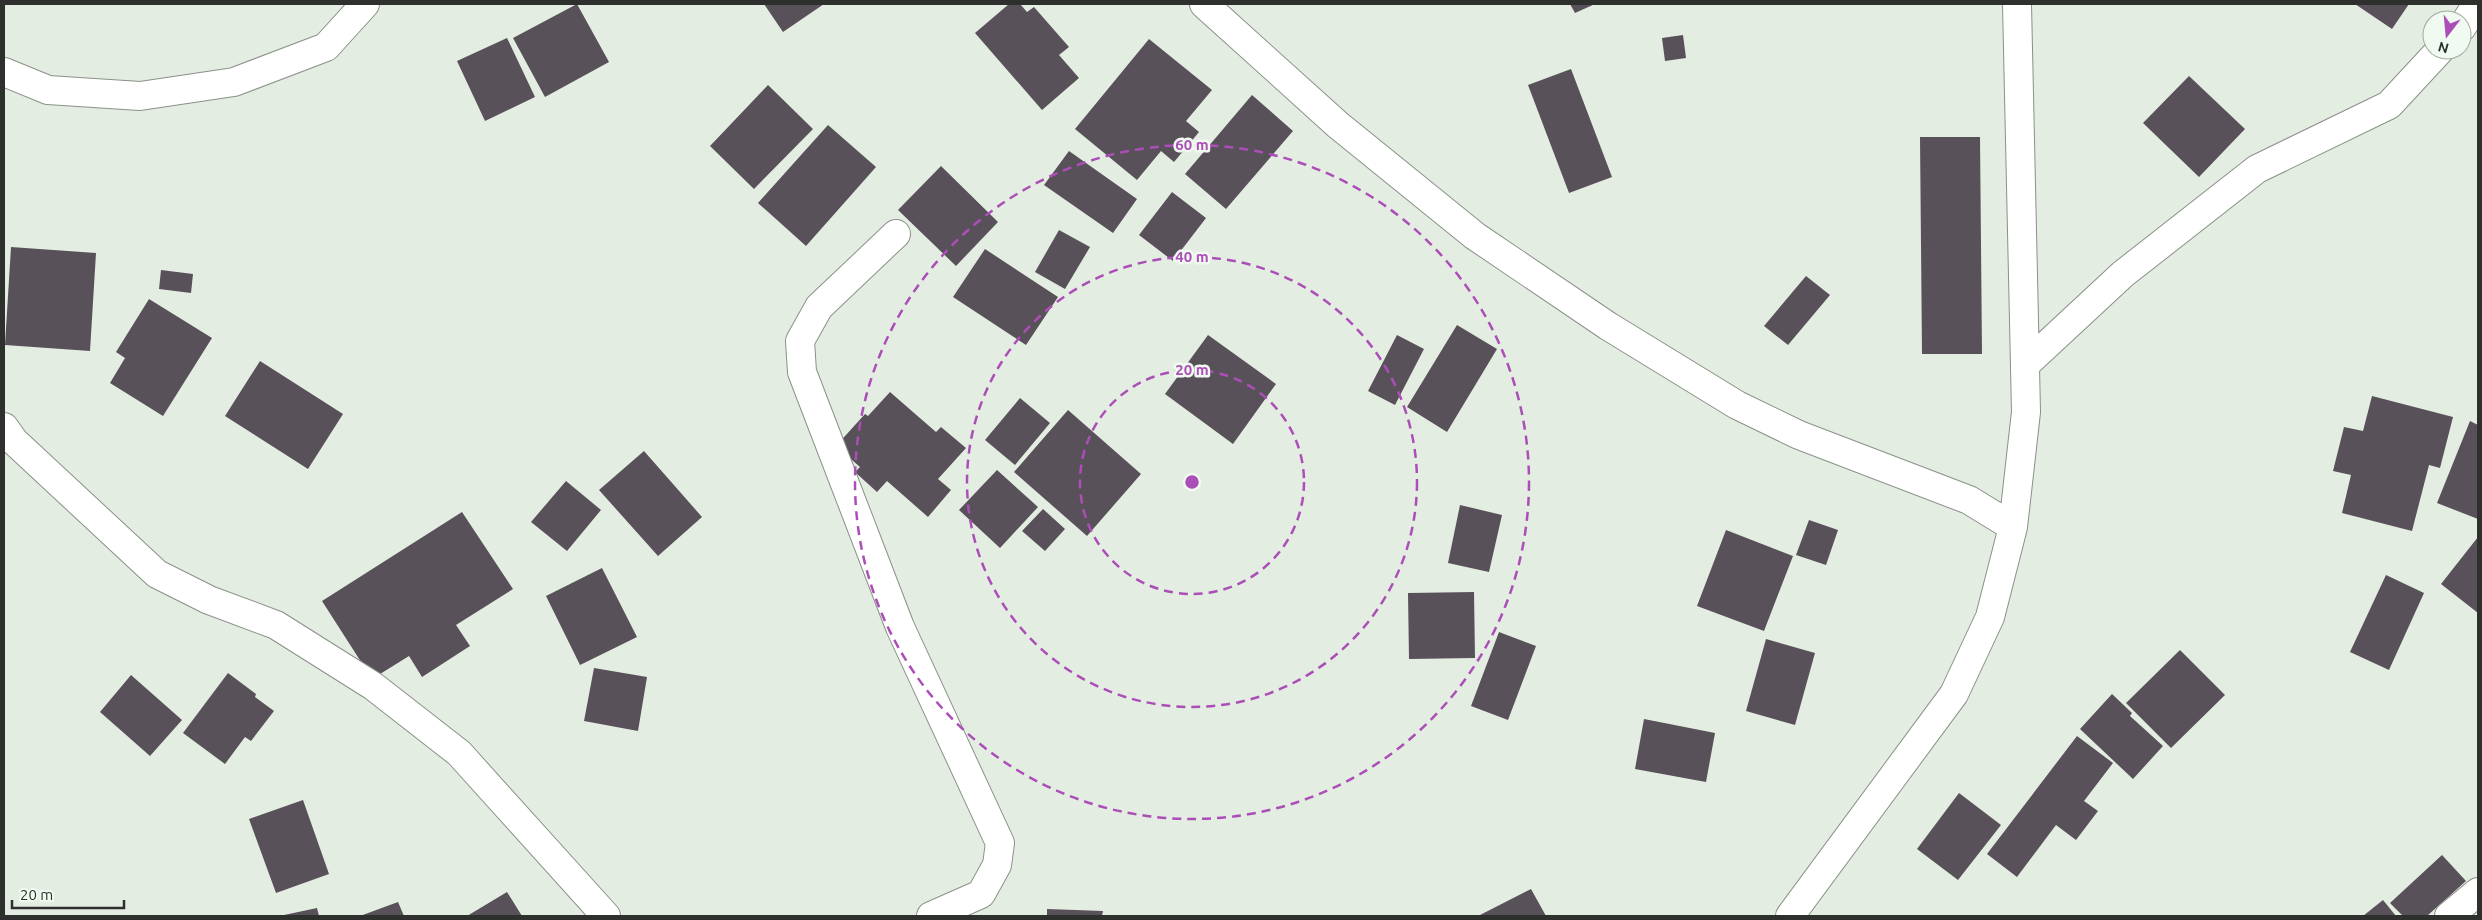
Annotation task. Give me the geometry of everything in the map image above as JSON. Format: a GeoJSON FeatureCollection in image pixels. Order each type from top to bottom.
{"type":"FeatureCollection","features":[{"type":"Feature","properties":{"kind":"street"},"geometry":{"type":"LineString","coordinates":[[4,72],[48,90],[140,96],[234,82],[326,47],[366,4]]}},
{"type":"Feature","properties":{"kind":"street"},"geometry":{"type":"LineString","coordinates":[[1204,4],[1338,124],[1475,236],[1608,326],[1737,405],[1799,435],[1969,500],[2013,527]]}},
{"type":"Feature","properties":{"kind":"street"},"geometry":{"type":"LineString","coordinates":[[1790,916],[1954,694],[1990,617],[2013,527],[2026,412],[2017,4]]}},
{"type":"Feature","properties":{"kind":"street"},"geometry":{"type":"LineString","coordinates":[[2025,365],[2123,274],[2257,169],[2389,105],[2431,60]]}},
{"type":"Feature","properties":{"kind":"street"},"geometry":{"type":"LineString","coordinates":[[896,234],[819,307],[800,341],[801,364],[802,372],[900,627],[1000,843],[997,865],[981,894],[931,916]]}},
{"type":"Feature","properties":{"kind":"street"},"geometry":{"type":"LineString","coordinates":[[4,427],[14,441],[157,574],[209,600],[276,625],[373,686],[459,753],[606,916]]}},
{"type":"Feature","properties":{"kind":"street"},"geometry":{"type":"LineString","coordinates":[[2449,916],[2478,892]]}},
{"type":"Feature","properties":{"kind":"building"},"geometry":{"type":"Polygon","coordinates":[[[577,4],[609,62],[545,97],[513,38],[577,4]]]}},
{"type":"Feature","properties":{"kind":"building"},"geometry":{"type":"Polygon","coordinates":[[[764,4],[824,4],[783,32],[764,4]]]}},
{"type":"Feature","properties":{"kind":"building"},"geometry":{"type":"Polygon","coordinates":[[[1009,4],[1020,4],[1027,12],[1034,7],[1069,47],[1059,55],[1079,78],[1042,110],[975,33],[1009,4]]]}},
{"type":"Feature","properties":{"kind":"building"},"geometry":{"type":"Polygon","coordinates":[[[1570,4],[1595,4],[1575,13],[1570,4]]]}},
{"type":"Feature","properties":{"kind":"building"},"geometry":{"type":"Polygon","coordinates":[[[2355,4],[2409,4],[2392,29],[2355,4]]]}},
{"type":"Feature","properties":{"kind":"building"},"geometry":{"type":"Polygon","coordinates":[[[1683,35],[1686,58],[1665,61],[1662,38],[1683,35]]]}},
{"type":"Feature","properties":{"kind":"building"},"geometry":{"type":"Polygon","coordinates":[[[507,38],[535,97],[485,121],[457,61],[507,38]]]}},
{"type":"Feature","properties":{"kind":"building"},"geometry":{"type":"Polygon","coordinates":[[[1149,39],[1212,90],[1186,121],[1199,132],[1174,162],[1161,151],[1137,180],[1075,129],[1149,39]]]}},
{"type":"Feature","properties":{"kind":"building"},"geometry":{"type":"Polygon","coordinates":[[[1571,69],[1612,177],[1569,193],[1528,85],[1571,69]]]}},
{"type":"Feature","properties":{"kind":"building"},"geometry":{"type":"Polygon","coordinates":[[[2189,76],[2245,129],[2199,177],[2143,123],[2189,76]]]}},
{"type":"Feature","properties":{"kind":"building"},"geometry":{"type":"Polygon","coordinates":[[[768,85],[813,129],[754,189],[710,146],[768,85]]]}},
{"type":"Feature","properties":{"kind":"building"},"geometry":{"type":"Polygon","coordinates":[[[1252,95],[1293,131],[1226,209],[1185,174],[1252,95]]]}},
{"type":"Feature","properties":{"kind":"building"},"geometry":{"type":"Polygon","coordinates":[[[828,125],[876,167],[806,246],[758,203],[828,125]]]}},
{"type":"Feature","properties":{"kind":"building"},"geometry":{"type":"Polygon","coordinates":[[[1920,137],[1980,137],[1982,354],[1922,354],[1920,137]]]}},
{"type":"Feature","properties":{"kind":"building"},"geometry":{"type":"Polygon","coordinates":[[[1069,151],[1137,199],[1113,233],[1044,185],[1069,151]]]}},
{"type":"Feature","properties":{"kind":"building"},"geometry":{"type":"Polygon","coordinates":[[[941,166],[998,222],[956,266],[898,210],[941,166]]]}},
{"type":"Feature","properties":{"kind":"building"},"geometry":{"type":"Polygon","coordinates":[[[1172,192],[1206,218],[1173,261],[1139,235],[1172,192]]]}},
{"type":"Feature","properties":{"kind":"building"},"geometry":{"type":"Polygon","coordinates":[[[1059,230],[1090,247],[1065,289],[1035,272],[1059,230]]]}},
{"type":"Feature","properties":{"kind":"building"},"geometry":{"type":"Polygon","coordinates":[[[11,247],[96,253],[90,351],[5,345],[11,247]]]}},
{"type":"Feature","properties":{"kind":"building"},"geometry":{"type":"Polygon","coordinates":[[[985,249],[1058,297],[1026,345],[953,297],[985,249]]]}},
{"type":"Feature","properties":{"kind":"building"},"geometry":{"type":"Polygon","coordinates":[[[161,270],[193,274],[191,293],[159,289],[161,270]]]}},
{"type":"Feature","properties":{"kind":"building"},"geometry":{"type":"Polygon","coordinates":[[[1806,276],[1830,295],[1788,345],[1764,326],[1806,276]]]}},
{"type":"Feature","properties":{"kind":"building"},"geometry":{"type":"Polygon","coordinates":[[[149,299],[212,338],[163,416],[110,383],[125,358],[116,352],[149,299]]]}},
{"type":"Feature","properties":{"kind":"building"},"geometry":{"type":"Polygon","coordinates":[[[1457,325],[1497,349],[1447,432],[1407,407],[1457,325]]]}},
{"type":"Feature","properties":{"kind":"building"},"geometry":{"type":"Polygon","coordinates":[[[1208,335],[1276,384],[1233,444],[1165,394],[1208,335]]]}},
{"type":"Feature","properties":{"kind":"building"},"geometry":{"type":"Polygon","coordinates":[[[1397,335],[1424,349],[1395,405],[1368,391],[1397,335]]]}},
{"type":"Feature","properties":{"kind":"building"},"geometry":{"type":"Polygon","coordinates":[[[260,361],[343,414],[308,469],[225,416],[260,361]]]}},
{"type":"Feature","properties":{"kind":"building"},"geometry":{"type":"Polygon","coordinates":[[[890,392],[936,432],[941,427],[966,448],[938,479],[951,490],[928,517],[887,481],[877,492],[855,472],[860,467],[836,446],[865,414],[868,416],[890,392]]]}},
{"type":"Feature","properties":{"kind":"building"},"geometry":{"type":"Polygon","coordinates":[[[2372,396],[2453,417],[2440,468],[2429,465],[2412,531],[2342,513],[2351,475],[2333,471],[2344,427],[2363,431],[2372,396]]]}},
{"type":"Feature","properties":{"kind":"building"},"geometry":{"type":"Polygon","coordinates":[[[1020,398],[1050,423],[1015,465],[985,440],[1020,398]]]}},
{"type":"Feature","properties":{"kind":"building"},"geometry":{"type":"Polygon","coordinates":[[[1068,410],[1141,474],[1087,536],[1014,472],[1068,410]]]}},
{"type":"Feature","properties":{"kind":"building"},"geometry":{"type":"Polygon","coordinates":[[[2470,421],[2478,425],[2478,519],[2437,503],[2470,421]]]}},
{"type":"Feature","properties":{"kind":"building"},"geometry":{"type":"Polygon","coordinates":[[[644,451],[702,517],[658,556],[599,490],[644,451]]]}},
{"type":"Feature","properties":{"kind":"building"},"geometry":{"type":"Polygon","coordinates":[[[997,470],[1038,507],[1000,548],[959,510],[997,470]]]}},
{"type":"Feature","properties":{"kind":"building"},"geometry":{"type":"Polygon","coordinates":[[[566,481],[601,510],[567,551],[531,522],[566,481]]]}},
{"type":"Feature","properties":{"kind":"building"},"geometry":{"type":"Polygon","coordinates":[[[1460,505],[1502,515],[1489,572],[1448,563],[1460,505]]]}},
{"type":"Feature","properties":{"kind":"building"},"geometry":{"type":"Polygon","coordinates":[[[1043,509],[1065,529],[1045,551],[1022,531],[1043,509]]]}},
{"type":"Feature","properties":{"kind":"building"},"geometry":{"type":"Polygon","coordinates":[[[462,512],[513,589],[456,625],[470,646],[422,677],[409,656],[372,679],[322,601],[462,512]]]}},
{"type":"Feature","properties":{"kind":"building"},"geometry":{"type":"Polygon","coordinates":[[[1809,520],[1838,530],[1826,565],[1796,555],[1809,520]]]}},
{"type":"Feature","properties":{"kind":"building"},"geometry":{"type":"Polygon","coordinates":[[[1726,530],[1793,556],[1764,631],[1697,606],[1726,530]]]}},
{"type":"Feature","properties":{"kind":"building"},"geometry":{"type":"Polygon","coordinates":[[[2478,537],[2478,613],[2441,584],[2478,537]]]}},
{"type":"Feature","properties":{"kind":"building"},"geometry":{"type":"Polygon","coordinates":[[[602,568],[637,637],[580,665],[546,596],[602,568]]]}},
{"type":"Feature","properties":{"kind":"building"},"geometry":{"type":"Polygon","coordinates":[[[2386,575],[2424,593],[2389,670],[2350,652],[2386,575]]]}},
{"type":"Feature","properties":{"kind":"building"},"geometry":{"type":"Polygon","coordinates":[[[1474,592],[1475,658],[1409,659],[1408,593],[1474,592]]]}},
{"type":"Feature","properties":{"kind":"building"},"geometry":{"type":"Polygon","coordinates":[[[1499,632],[1536,646],[1508,720],[1471,706],[1499,632]]]}},
{"type":"Feature","properties":{"kind":"building"},"geometry":{"type":"Polygon","coordinates":[[[1766,639],[1815,653],[1795,725],[1746,711],[1766,639]]]}},
{"type":"Feature","properties":{"kind":"building"},"geometry":{"type":"Polygon","coordinates":[[[2180,650],[2225,695],[2171,748],[2126,703],[2180,650]]]}},
{"type":"Feature","properties":{"kind":"building"},"geometry":{"type":"Polygon","coordinates":[[[594,668],[647,677],[638,731],[584,721],[594,668]]]}},
{"type":"Feature","properties":{"kind":"building"},"geometry":{"type":"Polygon","coordinates":[[[228,673],[256,694],[255,697],[274,711],[251,741],[245,737],[225,764],[183,733],[228,673]]]}},
{"type":"Feature","properties":{"kind":"building"},"geometry":{"type":"Polygon","coordinates":[[[131,675],[182,720],[150,756],[100,712],[131,675]]]}},
{"type":"Feature","properties":{"kind":"building"},"geometry":{"type":"Polygon","coordinates":[[[2112,694],[2132,713],[2130,716],[2163,746],[2133,779],[2080,729],[2112,694]]]}},
{"type":"Feature","properties":{"kind":"building"},"geometry":{"type":"Polygon","coordinates":[[[1644,719],[1715,733],[1706,782],[1635,769],[1644,719]]]}},
{"type":"Feature","properties":{"kind":"building"},"geometry":{"type":"Polygon","coordinates":[[[2077,736],[2113,763],[2084,801],[2098,811],[2076,840],[2056,825],[2017,877],[1987,854],[2077,736]]]}},
{"type":"Feature","properties":{"kind":"building"},"geometry":{"type":"Polygon","coordinates":[[[1959,793],[2001,825],[1958,880],[1917,849],[1959,793]]]}},
{"type":"Feature","properties":{"kind":"building"},"geometry":{"type":"Polygon","coordinates":[[[303,800],[329,874],[276,893],[249,819],[303,800]]]}},
{"type":"Feature","properties":{"kind":"building"},"geometry":{"type":"Polygon","coordinates":[[[2442,855],[2466,881],[2427,916],[2403,916],[2390,903],[2442,855]]]}},
{"type":"Feature","properties":{"kind":"building"},"geometry":{"type":"Polygon","coordinates":[[[1531,889],[1546,916],[1478,916],[1531,889]]]}},
{"type":"Feature","properties":{"kind":"building"},"geometry":{"type":"Polygon","coordinates":[[[507,892],[522,916],[467,916],[507,892]]]}},
{"type":"Feature","properties":{"kind":"building"},"geometry":{"type":"Polygon","coordinates":[[[2383,900],[2396,916],[2363,916],[2383,900]]]}},
{"type":"Feature","properties":{"kind":"building"},"geometry":{"type":"Polygon","coordinates":[[[398,902],[404,916],[360,916],[398,902]]]}},
{"type":"Feature","properties":{"kind":"building"},"geometry":{"type":"Polygon","coordinates":[[[317,908],[319,916],[284,916],[284,915],[317,908]]]}},
{"type":"Feature","properties":{"kind":"building"},"geometry":{"type":"Polygon","coordinates":[[[1047,909],[1103,911],[1102,916],[1047,916],[1047,909]]]}}]}
